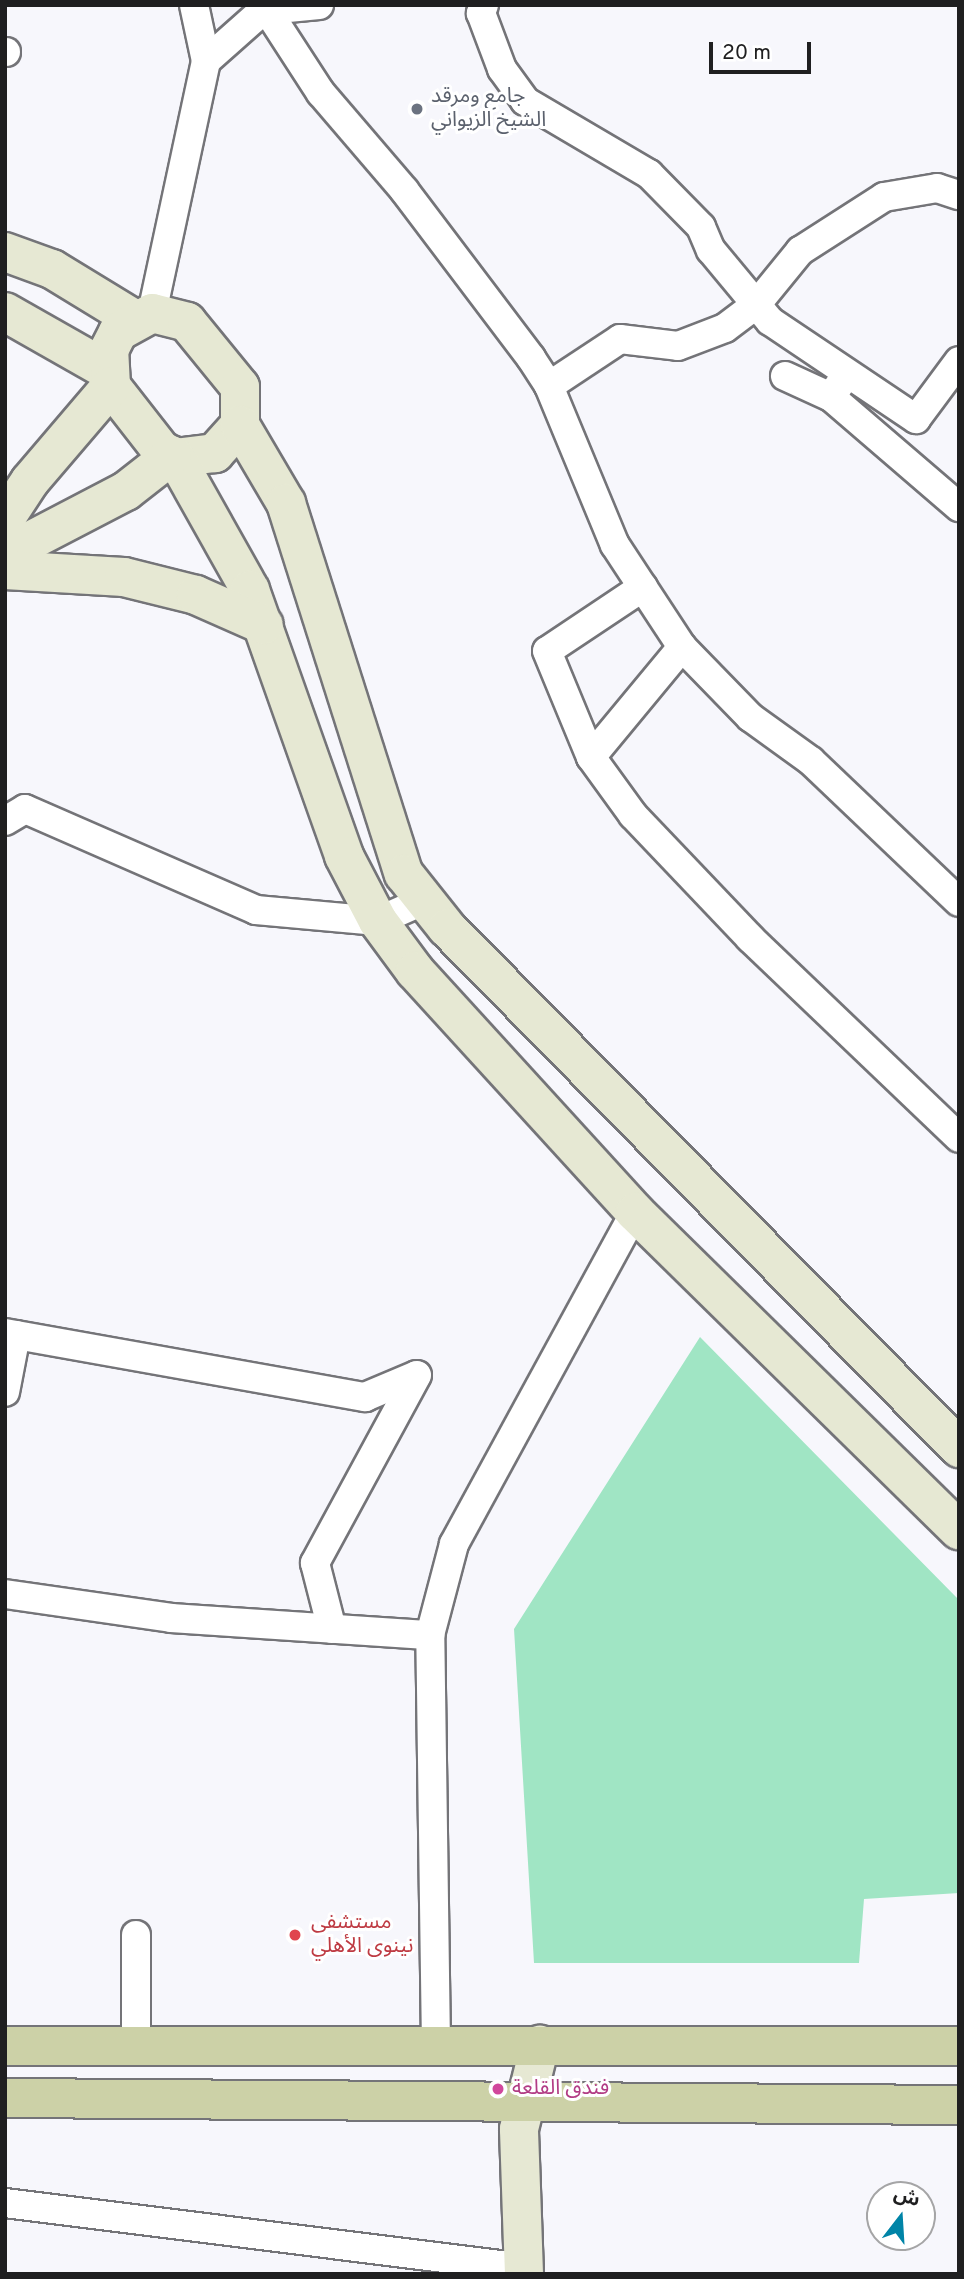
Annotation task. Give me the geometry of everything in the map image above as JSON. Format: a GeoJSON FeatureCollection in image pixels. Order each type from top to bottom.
{"type":"FeatureCollection","features":[{"type":"Feature","properties":{"kind":"main road"},"geometry":{"type":"LineString","coordinates":[[5,251],[52,269],[143,316],[187,322],[229,371],[240,387],[240,425],[286,503],[404,874],[425,900],[959,1448]]}},
{"type":"Feature","properties":{"kind":"main road"},"geometry":{"type":"LineString","coordinates":[[5,312],[109,378],[147,436],[174,457],[223,533],[264,625],[344,856],[378,921],[415,971],[635,1212],[959,1530]]}},
{"type":"Feature","properties":{"kind":"main road"},"geometry":{"type":"LineString","coordinates":[[5,519],[30,481],[109,378],[118,332],[143,316]]}},
{"type":"Feature","properties":{"kind":"main road"},"geometry":{"type":"LineString","coordinates":[[5,554],[126,491],[174,457],[215,453],[240,425]]}},
{"type":"Feature","properties":{"kind":"main road"},"geometry":{"type":"LineString","coordinates":[[5,570],[51,568],[124,577],[196,595],[264,625]]}},
{"type":"Feature","properties":{"kind":"main road"},"geometry":{"type":"LineString","coordinates":[[524,2271],[519,2157],[523,2102],[540,2045]]}},
{"type":"Feature","properties":{"kind":"main road"},"geometry":{"type":"LineString","coordinates":[[5,2046],[959,2046]]}},
{"type":"Feature","properties":{"kind":"main road"},"geometry":{"type":"LineString","coordinates":[[5,2098],[959,2105]]}},
{"type":"Feature","properties":{"kind":"street"},"geometry":{"type":"LineString","coordinates":[[143,316],[206,61],[194,5]]}},
{"type":"Feature","properties":{"kind":"street"},"geometry":{"type":"LineString","coordinates":[[206,61],[268,8],[319,5]]}},
{"type":"Feature","properties":{"kind":"street"},"geometry":{"type":"LineString","coordinates":[[484,5],[481,13],[502,69],[524,101],[649,174],[701,227],[711,250],[770,321],[916,419],[959,361]]}},
{"type":"Feature","properties":{"kind":"street"},"geometry":{"type":"LineString","coordinates":[[268,8],[321,93],[404,190],[549,386],[615,545],[682,646],[750,717],[811,761],[959,902]]}},
{"type":"Feature","properties":{"kind":"street"},"geometry":{"type":"LineString","coordinates":[[549,386],[620,339],[678,346],[725,328],[756,305],[800,251],[884,197],[937,188],[959,195]]}},
{"type":"Feature","properties":{"kind":"street"},"geometry":{"type":"LineString","coordinates":[[831,397],[848,371]]}},
{"type":"Feature","properties":{"kind":"street"},"geometry":{"type":"LineString","coordinates":[[785,376],[831,397],[959,507]]}},
{"type":"Feature","properties":{"kind":"street"},"geometry":{"type":"LineString","coordinates":[[643,587],[547,651],[592,757],[633,815],[750,938],[959,1138]]}},
{"type":"Feature","properties":{"kind":"street"},"geometry":{"type":"LineString","coordinates":[[592,757],[682,646]]}},
{"type":"Feature","properties":{"kind":"street"},"geometry":{"type":"LineString","coordinates":[[5,821],[25,809],[256,910],[378,921],[425,900]]}},
{"type":"Feature","properties":{"kind":"street"},"geometry":{"type":"LineString","coordinates":[[436,2046],[430,1635],[454,1544],[635,1212]]}},
{"type":"Feature","properties":{"kind":"street"},"geometry":{"type":"LineString","coordinates":[[5,1392],[11,1334],[365,1397],[417,1375],[315,1563],[332,1629]]}},
{"type":"Feature","properties":{"kind":"street"},"geometry":{"type":"LineString","coordinates":[[5,1594],[171,1618],[430,1635]]}},
{"type":"Feature","properties":{"kind":"street"},"geometry":{"type":"LineString","coordinates":[[136,1935],[136,2046]]}},
{"type":"Feature","properties":{"kind":"street"},"geometry":{"type":"LineString","coordinates":[[5,2203],[524,2271]]}},
{"type":"Feature","properties":{"kind":"green space"},"geometry":{"type":"Polygon","coordinates":[[[700,1337],[959,1600],[959,1893],[864,1899],[859,1963],[534,1963],[514,1629],[700,1337]]]}},
{"type":"Feature","properties":{"kind":"place","name":"جامع ومرقد الشيخ الزيواني"},"geometry":{"type":"Point","coordinates":[417,109]}},
{"type":"Feature","properties":{"kind":"place","name":"مستشفى نينوى الأهلي"},"geometry":{"type":"Point","coordinates":[295,1935]}},
{"type":"Feature","properties":{"kind":"place","name":"فندق القلعة"},"geometry":{"type":"Point","coordinates":[498,2089]}}]}
